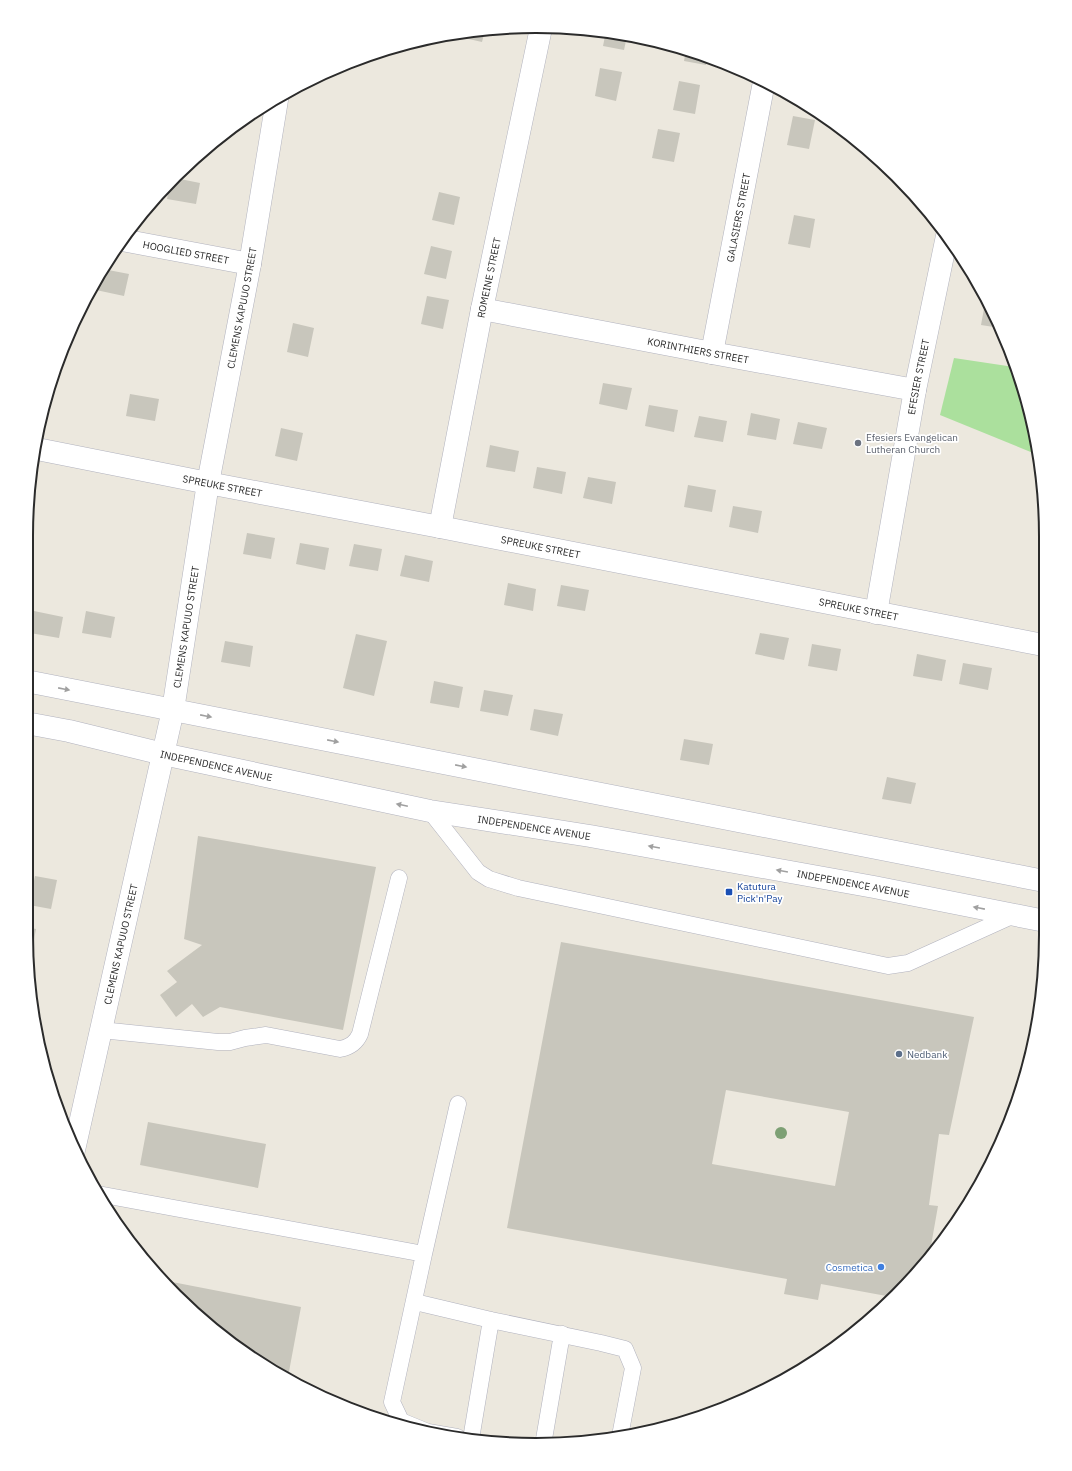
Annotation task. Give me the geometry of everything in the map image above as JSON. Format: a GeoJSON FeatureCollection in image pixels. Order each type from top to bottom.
{"type":"FeatureCollection","features":[{"type":"Feature","properties":{"kind":"street","name":"ROMEINE STREET"},"geometry":{"type":"LineString","coordinates":[[440,527],[482,309],[540,33]]}},
{"type":"Feature","properties":{"kind":"street","name":"GALASIERS STREET"},"geometry":{"type":"LineString","coordinates":[[712,353],[763,87]]}},
{"type":"Feature","properties":{"kind":"street","name":"CLEMENS KAPUUO STREET"},"geometry":{"type":"LineString","coordinates":[[77,1139],[173,710],[208,483],[250,264],[276,106]]}},
{"type":"Feature","properties":{"kind":"street","name":"HOOGLIED STREET"},"geometry":{"type":"LineString","coordinates":[[129,241],[250,264]]}},
{"type":"Feature","properties":{"kind":"street","name":"EFESIER STREET"},"geometry":{"type":"LineString","coordinates":[[876,613],[915,390],[945,245]]}},
{"type":"Feature","properties":{"kind":"street","name":"KORINTHIERS STREET"},"geometry":{"type":"LineString","coordinates":[[482,309],[915,390]]}},
{"type":"Feature","properties":{"kind":"street","name":"SPREUKE STREET"},"geometry":{"type":"LineString","coordinates":[[41,450],[1039,644]]}},
{"type":"Feature","properties":{"kind":"street"},"geometry":{"type":"LineString","coordinates":[[33,682],[1039,880]]}},
{"type":"Feature","properties":{"kind":"street","name":"INDEPENDENCE AVENUE"},"geometry":{"type":"LineString","coordinates":[[33,723],[163,754],[430,811],[590,836],[874,887],[1039,920]]}},
{"type":"Feature","properties":{"kind":"lane"},"geometry":{"type":"LineString","coordinates":[[430,811],[478,872],[490,879],[518,888],[888,966],[908,962],[1014,915]]}},
{"type":"Feature","properties":{"kind":"lane"},"geometry":{"type":"LineString","coordinates":[[101,1030],[218,1042],[230,1042],[266,1035],[340,1049],[349,1047],[357,1041],[360,1034],[399,878]]}},
{"type":"Feature","properties":{"kind":"lane"},"geometry":{"type":"LineString","coordinates":[[399,1419],[392,1402],[458,1104]]}},
{"type":"Feature","properties":{"kind":"lane"},"geometry":{"type":"LineString","coordinates":[[106,1195],[424,1254]]}},
{"type":"Feature","properties":{"kind":"lane"},"geometry":{"type":"LineString","coordinates":[[415,1302],[625,1349],[633,1368],[621,1430]]}},
{"type":"Feature","properties":{"kind":"lane"},"geometry":{"type":"LineString","coordinates":[[472,1434],[491,1320]]}},
{"type":"Feature","properties":{"kind":"lane"},"geometry":{"type":"LineString","coordinates":[[544,1438],[562,1334]]}},
{"type":"Feature","properties":{"kind":"green space"},"geometry":{"type":"Polygon","coordinates":[[[954,358],[1009,366],[1022,406],[1032,452],[940,415],[954,358]]]}},
{"type":"Feature","properties":{"kind":"building"},"geometry":{"type":"Polygon","coordinates":[[[484,36],[482,42],[465,38],[484,36]]]}},
{"type":"Feature","properties":{"kind":"building"},"geometry":{"type":"Polygon","coordinates":[[[605,38],[626,41],[624,50],[603,46],[605,38]]]}},
{"type":"Feature","properties":{"kind":"building"},"geometry":{"type":"Polygon","coordinates":[[[685,56],[706,63],[706,65],[684,61],[685,56]]]}},
{"type":"Feature","properties":{"kind":"building"},"geometry":{"type":"Polygon","coordinates":[[[600,68],[622,72],[616,101],[595,96],[600,68]]]}},
{"type":"Feature","properties":{"kind":"building"},"geometry":{"type":"Polygon","coordinates":[[[679,81],[700,85],[695,114],[673,110],[679,81]]]}},
{"type":"Feature","properties":{"kind":"building"},"geometry":{"type":"Polygon","coordinates":[[[793,116],[815,120],[809,149],[787,145],[793,116]]]}},
{"type":"Feature","properties":{"kind":"building"},"geometry":{"type":"Polygon","coordinates":[[[658,129],[680,133],[674,162],[652,158],[658,129]]]}},
{"type":"Feature","properties":{"kind":"building"},"geometry":{"type":"Polygon","coordinates":[[[181,179],[200,183],[196,204],[167,199],[168,193],[181,179]]]}},
{"type":"Feature","properties":{"kind":"building"},"geometry":{"type":"Polygon","coordinates":[[[439,192],[460,197],[454,225],[432,220],[439,192]]]}},
{"type":"Feature","properties":{"kind":"building"},"geometry":{"type":"Polygon","coordinates":[[[794,215],[815,219],[810,248],[788,244],[794,215]]]}},
{"type":"Feature","properties":{"kind":"building"},"geometry":{"type":"Polygon","coordinates":[[[431,246],[452,251],[446,279],[424,274],[431,246]]]}},
{"type":"Feature","properties":{"kind":"building"},"geometry":{"type":"Polygon","coordinates":[[[109,270],[129,274],[124,296],[97,290],[109,270]]]}},
{"type":"Feature","properties":{"kind":"building"},"geometry":{"type":"Polygon","coordinates":[[[427,296],[449,300],[443,329],[421,324],[427,296]]]}},
{"type":"Feature","properties":{"kind":"building"},"geometry":{"type":"Polygon","coordinates":[[[984,308],[993,327],[981,325],[984,308]]]}},
{"type":"Feature","properties":{"kind":"building"},"geometry":{"type":"Polygon","coordinates":[[[293,323],[314,328],[308,357],[287,352],[293,323]]]}},
{"type":"Feature","properties":{"kind":"building"},"geometry":{"type":"Polygon","coordinates":[[[603,383],[632,388],[627,410],[599,404],[603,383]]]}},
{"type":"Feature","properties":{"kind":"building"},"geometry":{"type":"Polygon","coordinates":[[[130,394],[159,399],[155,421],[126,416],[130,394]]]}},
{"type":"Feature","properties":{"kind":"building"},"geometry":{"type":"Polygon","coordinates":[[[649,405],[678,410],[674,432],[645,426],[649,405]]]}},
{"type":"Feature","properties":{"kind":"building"},"geometry":{"type":"Polygon","coordinates":[[[751,413],[780,419],[776,440],[747,435],[751,413]]]}},
{"type":"Feature","properties":{"kind":"building"},"geometry":{"type":"Polygon","coordinates":[[[699,416],[727,421],[723,442],[694,437],[699,416]]]}},
{"type":"Feature","properties":{"kind":"building"},"geometry":{"type":"Polygon","coordinates":[[[798,422],[827,428],[822,449],[793,444],[798,422]]]}},
{"type":"Feature","properties":{"kind":"building"},"geometry":{"type":"Polygon","coordinates":[[[281,428],[303,433],[297,461],[275,456],[281,428]]]}},
{"type":"Feature","properties":{"kind":"building"},"geometry":{"type":"Polygon","coordinates":[[[490,445],[519,451],[515,472],[486,467],[490,445]]]}},
{"type":"Feature","properties":{"kind":"building"},"geometry":{"type":"Polygon","coordinates":[[[537,467],[566,472],[562,494],[533,488],[537,467]]]}},
{"type":"Feature","properties":{"kind":"building"},"geometry":{"type":"Polygon","coordinates":[[[588,477],[616,482],[612,504],[583,498],[588,477]]]}},
{"type":"Feature","properties":{"kind":"building"},"geometry":{"type":"Polygon","coordinates":[[[688,485],[716,490],[712,512],[684,507],[688,485]]]}},
{"type":"Feature","properties":{"kind":"building"},"geometry":{"type":"Polygon","coordinates":[[[733,506],[762,511],[758,533],[729,527],[733,506]]]}},
{"type":"Feature","properties":{"kind":"building"},"geometry":{"type":"Polygon","coordinates":[[[247,533],[275,538],[271,559],[243,554],[247,533]]]}},
{"type":"Feature","properties":{"kind":"building"},"geometry":{"type":"Polygon","coordinates":[[[300,543],[329,548],[325,570],[296,564],[300,543]]]}},
{"type":"Feature","properties":{"kind":"building"},"geometry":{"type":"Polygon","coordinates":[[[354,544],[382,549],[378,571],[349,566],[354,544]]]}},
{"type":"Feature","properties":{"kind":"building"},"geometry":{"type":"Polygon","coordinates":[[[405,555],[433,561],[429,582],[400,576],[405,555]]]}},
{"type":"Feature","properties":{"kind":"building"},"geometry":{"type":"Polygon","coordinates":[[[508,583],[536,589],[533,611],[504,605],[508,583]]]}},
{"type":"Feature","properties":{"kind":"building"},"geometry":{"type":"Polygon","coordinates":[[[561,585],[589,590],[585,611],[557,606],[561,585]]]}},
{"type":"Feature","properties":{"kind":"building"},"geometry":{"type":"Polygon","coordinates":[[[34,611],[63,617],[59,638],[33,634],[34,611]]]}},
{"type":"Feature","properties":{"kind":"building"},"geometry":{"type":"Polygon","coordinates":[[[86,611],[115,617],[111,638],[82,633],[86,611]]]}},
{"type":"Feature","properties":{"kind":"building"},"geometry":{"type":"Polygon","coordinates":[[[760,633],[789,638],[784,660],[755,654],[760,633]]]}},
{"type":"Feature","properties":{"kind":"building"},"geometry":{"type":"Polygon","coordinates":[[[356,634],[387,641],[374,696],[343,688],[356,634]]]}},
{"type":"Feature","properties":{"kind":"building"},"geometry":{"type":"Polygon","coordinates":[[[225,641],[253,646],[250,667],[221,662],[225,641]]]}},
{"type":"Feature","properties":{"kind":"building"},"geometry":{"type":"Polygon","coordinates":[[[812,644],[841,649],[837,671],[808,666],[812,644]]]}},
{"type":"Feature","properties":{"kind":"building"},"geometry":{"type":"Polygon","coordinates":[[[917,654],[946,660],[942,681],[913,676],[917,654]]]}},
{"type":"Feature","properties":{"kind":"building"},"geometry":{"type":"Polygon","coordinates":[[[963,663],[992,668],[988,690],[959,684],[963,663]]]}},
{"type":"Feature","properties":{"kind":"building"},"geometry":{"type":"Polygon","coordinates":[[[434,681],[463,687],[459,708],[430,703],[434,681]]]}},
{"type":"Feature","properties":{"kind":"building"},"geometry":{"type":"Polygon","coordinates":[[[484,690],[513,695],[508,716],[480,711],[484,690]]]}},
{"type":"Feature","properties":{"kind":"building"},"geometry":{"type":"Polygon","coordinates":[[[534,709],[563,714],[558,736],[530,730],[534,709]]]}},
{"type":"Feature","properties":{"kind":"building"},"geometry":{"type":"Polygon","coordinates":[[[684,739],[713,744],[709,765],[680,760],[684,739]]]}},
{"type":"Feature","properties":{"kind":"building"},"geometry":{"type":"Polygon","coordinates":[[[887,777],[916,783],[911,804],[882,799],[887,777]]]}},
{"type":"Feature","properties":{"kind":"building"},"geometry":{"type":"Polygon","coordinates":[[[198,836],[376,867],[343,1030],[220,1007],[203,1017],[192,1004],[176,1017],[160,995],[177,982],[167,971],[202,945],[184,939],[198,836]]]}},
{"type":"Feature","properties":{"kind":"building"},"geometry":{"type":"Polygon","coordinates":[[[35,876],[57,880],[51,909],[33,906],[33,886],[35,876]]]}},
{"type":"Feature","properties":{"kind":"building"},"geometry":{"type":"Polygon","coordinates":[[[33,928],[36,929],[33,943],[33,928]]]}},
{"type":"Feature","properties":{"kind":"building"},"geometry":{"type":"Polygon","coordinates":[[[561,942],[974,1017],[949,1135],[939,1134],[929,1205],[938,1206],[931,1246],[914,1267],[887,1296],[821,1284],[818,1300],[784,1294],[787,1279],[507,1228],[561,942]],[[726,1090],[712,1164],[835,1186],[849,1112],[726,1090]]]}},
{"type":"Feature","properties":{"kind":"building"},"geometry":{"type":"Polygon","coordinates":[[[148,1122],[266,1144],[258,1188],[140,1165],[148,1122]]]}},
{"type":"Feature","properties":{"kind":"building"},"geometry":{"type":"Polygon","coordinates":[[[172,1282],[301,1307],[289,1373],[230,1334],[204,1313],[172,1282]]]}},
{"type":"Feature","properties":{"kind":"place","name":"Efesiers Evangelican Lutheran Church"},"geometry":{"type":"Point","coordinates":[858,443]}},
{"type":"Feature","properties":{"kind":"place","name":"Katutura Pick'n'Pay"},"geometry":{"type":"Point","coordinates":[729,892]}},
{"type":"Feature","properties":{"kind":"place","name":"Nedbank"},"geometry":{"type":"Point","coordinates":[899,1054]}},
{"type":"Feature","properties":{"kind":"place","name":"Cosmetica"},"geometry":{"type":"Point","coordinates":[881,1267]}}]}
